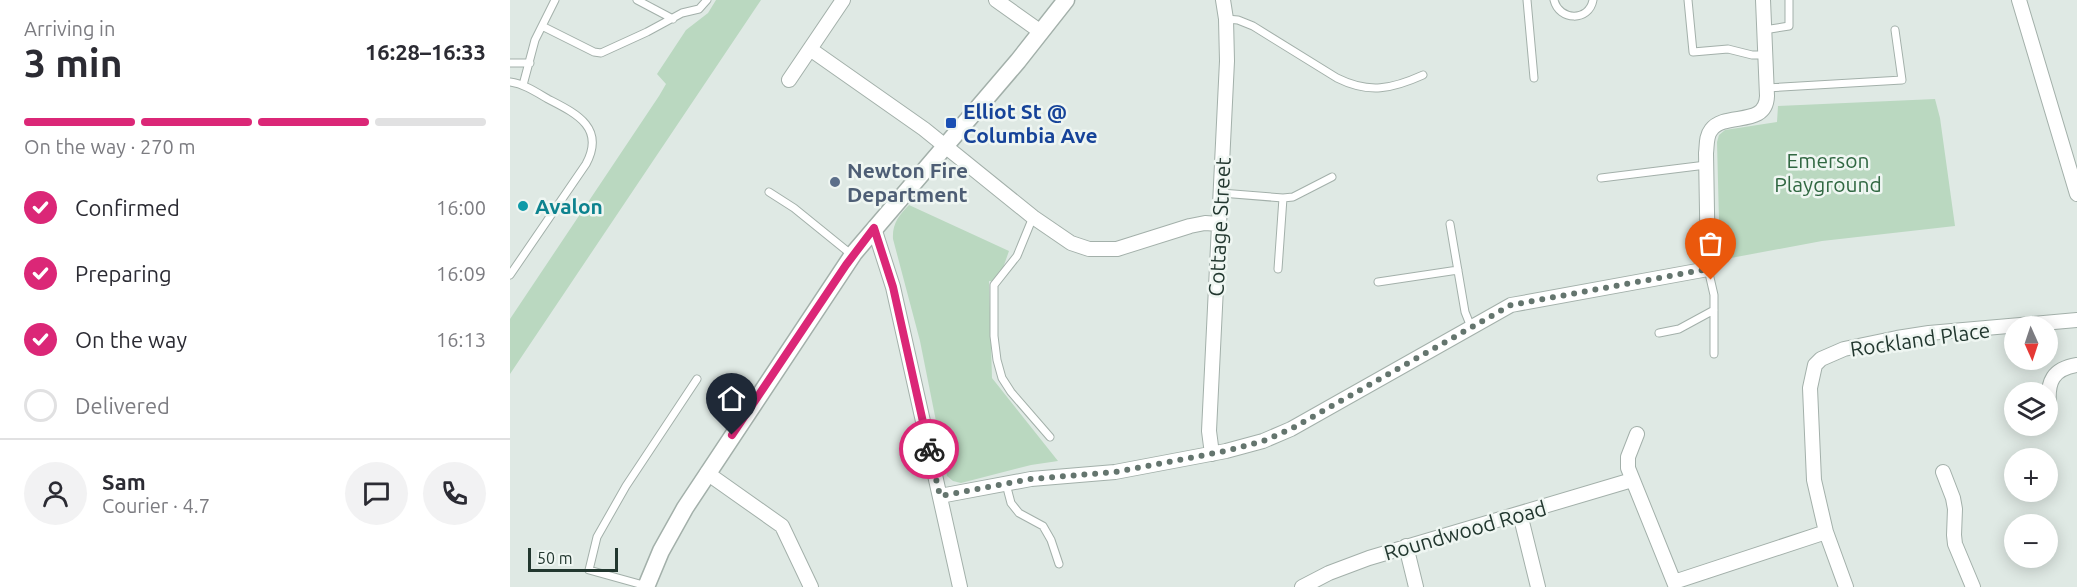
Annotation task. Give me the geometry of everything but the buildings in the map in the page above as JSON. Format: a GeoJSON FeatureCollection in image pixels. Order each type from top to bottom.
{"type":"FeatureCollection","features":[{"type":"Feature","properties":{"kind":"street"},"geometry":{"type":"LineString","coordinates":[[789,80],[843,0]]}},
{"type":"Feature","properties":{"kind":"street"},"geometry":{"type":"LineString","coordinates":[[996,0],[1041,32]]}},
{"type":"Feature","properties":{"kind":"street"},"geometry":{"type":"LineString","coordinates":[[647,586],[670,534],[707,473],[852,255],[945,147],[1066,0]]}},
{"type":"Feature","properties":{"kind":"street","name":"Cottage Street"},"geometry":{"type":"LineString","coordinates":[[1212,454],[1209,431],[1221,193],[1226,19],[1223,0]]}},
{"type":"Feature","properties":{"kind":"street"},"geometry":{"type":"LineString","coordinates":[[940,496],[1006,483],[1115,472],[1253,444],[1291,429],[1504,308],[1519,303],[1708,269],[1707,143],[1710,131],[1718,125],[1751,117],[1762,111],[1767,102],[1763,0]]}},
{"type":"Feature","properties":{"kind":"street"},"geometry":{"type":"LineString","coordinates":[[2019,0],[2077,194]]}},
{"type":"Feature","properties":{"kind":"street"},"geometry":{"type":"LineString","coordinates":[[810,49],[945,147],[1033,217],[1071,243],[1098,250],[1126,247],[1197,224],[1219,224]]}},
{"type":"Feature","properties":{"kind":"street"},"geometry":{"type":"LineString","coordinates":[[874,228],[893,287],[960,587]]}},
{"type":"Feature","properties":{"kind":"street","name":"Rockland Place"},"geometry":{"type":"LineString","coordinates":[[1846,587],[1826,532],[1814,480],[1810,388],[1815,365],[1821,359],[1844,349],[1929,333],[2077,320]]}},
{"type":"Feature","properties":{"kind":"street"},"geometry":{"type":"LineString","coordinates":[[2050,382],[2066,368],[2077,365]]}},
{"type":"Feature","properties":{"kind":"street"},"geometry":{"type":"LineString","coordinates":[[1637,434],[1628,457],[1628,468],[1675,584],[1826,532]]}},
{"type":"Feature","properties":{"kind":"street"},"geometry":{"type":"LineString","coordinates":[[1943,472],[1953,498],[1955,544],[1973,587]]}},
{"type":"Feature","properties":{"kind":"street"},"geometry":{"type":"LineString","coordinates":[[707,473],[782,526],[811,587]]}},
{"type":"Feature","properties":{"kind":"street","name":"Roundwood Road"},"geometry":{"type":"LineString","coordinates":[[1302,587],[1349,565],[1406,546],[1632,480]]}},
{"type":"Feature","properties":{"kind":"street"},"geometry":{"type":"LineString","coordinates":[[1520,514],[1538,587]]}},
{"type":"Feature","properties":{"kind":"street"},"geometry":{"type":"LineString","coordinates":[[1406,546],[1416,587]]}},
{"type":"Feature","properties":{"kind":"lane"},"geometry":{"type":"LineString","coordinates":[[524,85],[535,40],[555,0]]}},
{"type":"Feature","properties":{"kind":"lane"},"geometry":{"type":"LineString","coordinates":[[637,0],[673,18]]}},
{"type":"Feature","properties":{"kind":"lane"},"geometry":{"type":"LineString","coordinates":[[542,26],[594,52],[601,53],[682,13],[699,9],[707,0]]}},
{"type":"Feature","properties":{"kind":"lane"},"geometry":{"type":"LineString","coordinates":[[1527,0],[1534,78]]}},
{"type":"Feature","properties":{"kind":"lane"},"geometry":{"type":"LineString","coordinates":[[1554,0],[1558,9],[1572,17],[1589,10],[1593,0]]}},
{"type":"Feature","properties":{"kind":"lane"},"geometry":{"type":"LineString","coordinates":[[1688,0],[1693,52],[1728,49],[1766,56]]}},
{"type":"Feature","properties":{"kind":"lane"},"geometry":{"type":"LineString","coordinates":[[1764,30],[1790,26],[1789,0]]}},
{"type":"Feature","properties":{"kind":"lane"},"geometry":{"type":"LineString","coordinates":[[1226,19],[1238,20],[1253,26],[1337,78],[1351,83],[1374,88],[1389,88],[1423,75]]}},
{"type":"Feature","properties":{"kind":"lane"},"geometry":{"type":"LineString","coordinates":[[1767,88],[1902,80],[1895,30]]}},
{"type":"Feature","properties":{"kind":"lane"},"geometry":{"type":"LineString","coordinates":[[510,63],[530,63]]}},
{"type":"Feature","properties":{"kind":"lane"},"geometry":{"type":"LineString","coordinates":[[510,82],[524,85],[580,116],[589,129],[592,143],[586,164],[510,275]]}},
{"type":"Feature","properties":{"kind":"lane"},"geometry":{"type":"LineString","coordinates":[[1601,178],[1706,165]]}},
{"type":"Feature","properties":{"kind":"lane"},"geometry":{"type":"LineString","coordinates":[[1221,193],[1283,198],[1302,194],[1332,177]]}},
{"type":"Feature","properties":{"kind":"lane"},"geometry":{"type":"LineString","coordinates":[[769,192],[794,208],[852,255]]}},
{"type":"Feature","properties":{"kind":"lane"},"geometry":{"type":"LineString","coordinates":[[1278,269],[1283,198]]}},
{"type":"Feature","properties":{"kind":"lane"},"geometry":{"type":"LineString","coordinates":[[1033,217],[1017,256],[994,285],[994,336],[1002,378],[1011,392],[1050,437]]}},
{"type":"Feature","properties":{"kind":"lane"},"geometry":{"type":"LineString","coordinates":[[1450,224],[1465,312],[1471,327]]}},
{"type":"Feature","properties":{"kind":"lane"},"geometry":{"type":"LineString","coordinates":[[1708,269],[1713,287],[1714,354]]}},
{"type":"Feature","properties":{"kind":"lane"},"geometry":{"type":"LineString","coordinates":[[1378,282],[1458,270]]}},
{"type":"Feature","properties":{"kind":"lane"},"geometry":{"type":"LineString","coordinates":[[1659,333],[1679,329],[1714,310]]}},
{"type":"Feature","properties":{"kind":"lane"},"geometry":{"type":"LineString","coordinates":[[647,586],[589,570],[597,537],[626,486],[697,379]]}},
{"type":"Feature","properties":{"kind":"lane"},"geometry":{"type":"LineString","coordinates":[[1006,483],[1011,503],[1019,513],[1043,526],[1052,540],[1059,564]]}},
{"type":"Feature","properties":{"kind":"green space"},"geometry":{"type":"Polygon","coordinates":[[[716,0],[761,0],[510,374],[510,319],[659,96],[666,84],[657,74],[686,30],[708,13],[716,0]]]}},
{"type":"Feature","properties":{"kind":"green space","name":"Emerson Playground"},"geometry":{"type":"Polygon","coordinates":[[[1935,99],[1940,118],[1955,226],[1822,241],[1720,260],[1717,142],[1719,135],[1725,130],[1777,122],[1778,106],[1935,99]]]}},
{"type":"Feature","properties":{"kind":"green space"},"geometry":{"type":"Polygon","coordinates":[[[909,205],[1009,251],[998,282],[989,281],[992,378],[1058,461],[1031,465],[961,483],[947,476],[920,341],[893,239],[897,220],[909,205]]]}},
{"type":"Feature","properties":{"kind":"way so far"},"geometry":{"type":"LineString","coordinates":[[929,449],[940,496],[1031,479],[1115,472],[1245,447],[1291,429],[1511,305],[1708,269],[1711,280]]}},
{"type":"Feature","properties":{"kind":"place","name":"Elliot St @ Columbia Ave"},"geometry":{"type":"Point","coordinates":[951,123]}},
{"type":"Feature","properties":{"kind":"place","name":"Newton Fire Department"},"geometry":{"type":"Point","coordinates":[835,182]}},
{"type":"Feature","properties":{"kind":"place","name":"Avalon"},"geometry":{"type":"Point","coordinates":[523,206]}},
{"type":"Feature","properties":{"kind":"route"},"geometry":{"type":"LineString","coordinates":[[732,435],[854,252],[874,228],[893,287],[929,449]]}}]}
